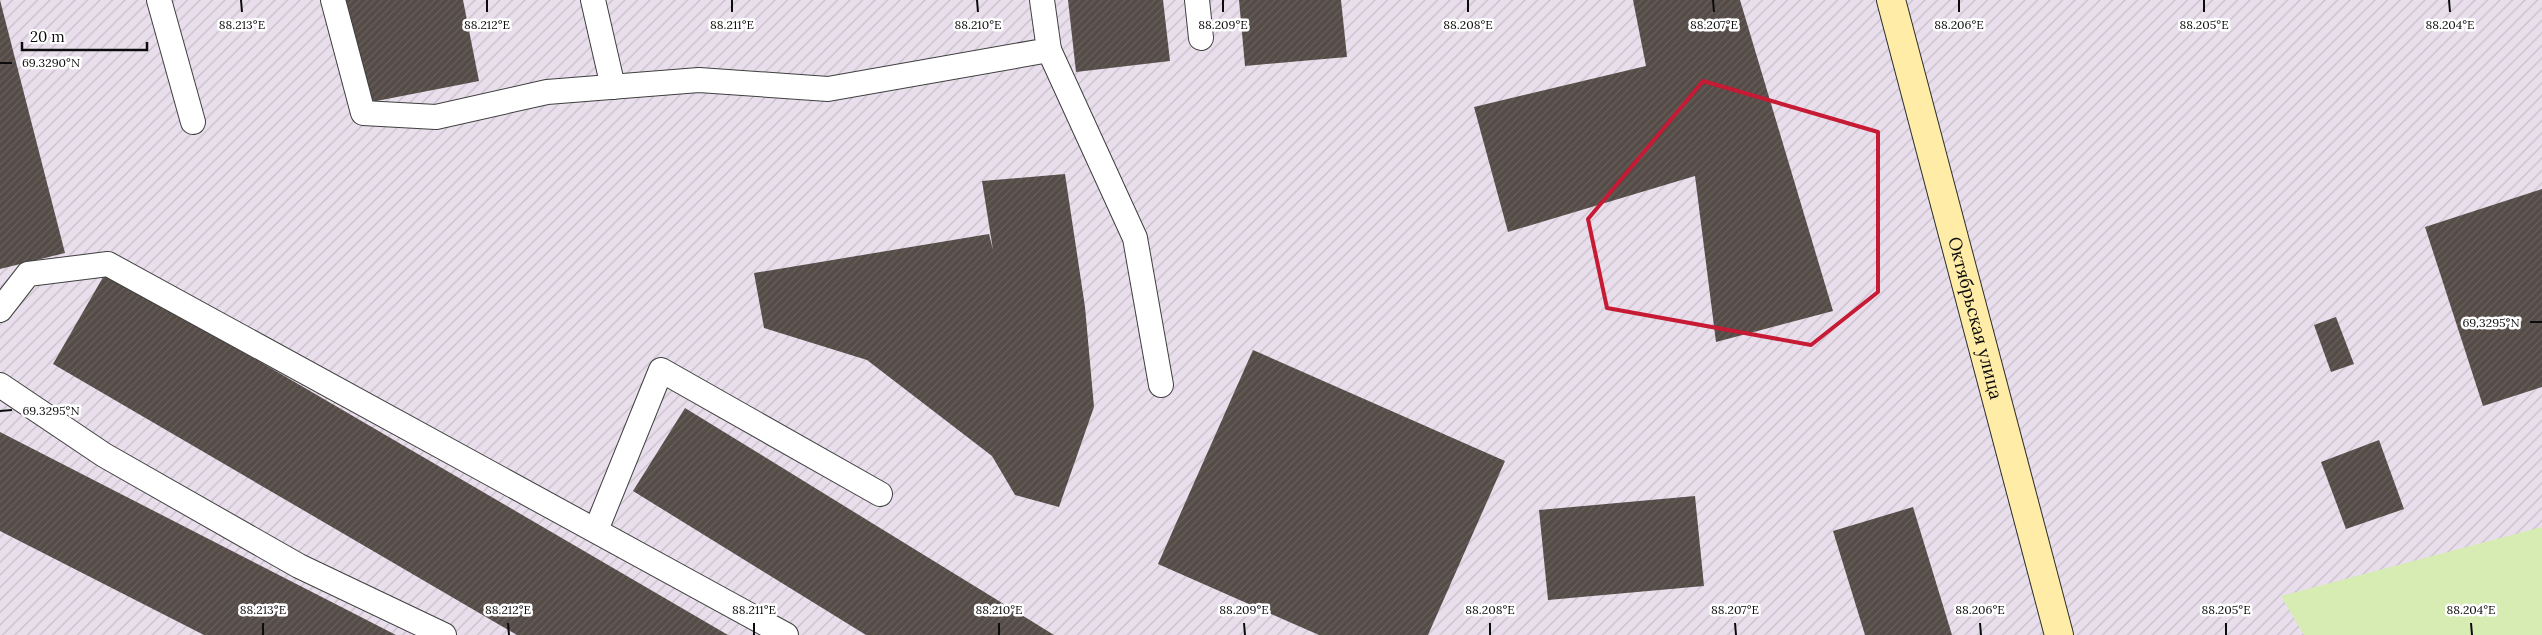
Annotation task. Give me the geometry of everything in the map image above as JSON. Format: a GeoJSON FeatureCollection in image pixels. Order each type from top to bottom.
{"type":"FeatureCollection","features":[{"type":"Feature","properties":{"kind":"street","name":"Октябрьская улица"},"geometry":{"type":"LineString","coordinates":[[1890,0],[2059,635]]}},
{"type":"Feature","properties":{"kind":"lane"},"geometry":{"type":"LineString","coordinates":[[159,0],[193,122]]}},
{"type":"Feature","properties":{"kind":"lane"},"geometry":{"type":"LineString","coordinates":[[332,0],[363,113],[436,117],[547,92],[699,80],[828,89],[1049,50]]}},
{"type":"Feature","properties":{"kind":"lane"},"geometry":{"type":"LineString","coordinates":[[593,0],[613,87]]}},
{"type":"Feature","properties":{"kind":"lane"},"geometry":{"type":"LineString","coordinates":[[1042,0],[1049,50],[1135,238],[1161,385]]}},
{"type":"Feature","properties":{"kind":"lane"},"geometry":{"type":"LineString","coordinates":[[1197,0],[1201,38]]}},
{"type":"Feature","properties":{"kind":"lane"},"geometry":{"type":"LineString","coordinates":[[0,310],[28,274],[108,264],[786,635]]}},
{"type":"Feature","properties":{"kind":"lane"},"geometry":{"type":"LineString","coordinates":[[596,530],[661,370],[880,494]]}},
{"type":"Feature","properties":{"kind":"lane"},"geometry":{"type":"LineString","coordinates":[[0,385],[104,455],[299,566],[444,635]]}},
{"type":"Feature","properties":{"kind":"highlighted area"},"geometry":{"type":"Polygon","coordinates":[[[1703,81],[1878,132],[1878,292],[1811,345],[1607,308],[1588,219],[1703,81]]]}},
{"type":"Feature","properties":{"kind":"shaded area"},"geometry":{"type":"Polygon","coordinates":[[[0,0],[2542,0],[2542,635],[0,635],[0,0]]]}},
{"type":"Feature","properties":{"kind":"green space"},"geometry":{"type":"Polygon","coordinates":[[[2542,527],[2542,635],[2304,635],[2281,596],[2542,527]]]}},
{"type":"Feature","properties":{"kind":"building"},"geometry":{"type":"Polygon","coordinates":[[[0,0],[65,253],[0,269],[0,0]]]}},
{"type":"Feature","properties":{"kind":"building"},"geometry":{"type":"Polygon","coordinates":[[[336,0],[463,0],[479,81],[356,105],[336,0]]]}},
{"type":"Feature","properties":{"kind":"building"},"geometry":{"type":"Polygon","coordinates":[[[1068,0],[1163,0],[1170,61],[1076,72],[1068,0]]]}},
{"type":"Feature","properties":{"kind":"building"},"geometry":{"type":"Polygon","coordinates":[[[1239,0],[1341,0],[1347,57],[1245,66],[1239,0]]]}},
{"type":"Feature","properties":{"kind":"building"},"geometry":{"type":"Polygon","coordinates":[[[1633,0],[1740,0],[1833,311],[1716,342],[1695,176],[1508,232],[1474,107],[1646,66],[1633,0]]]}},
{"type":"Feature","properties":{"kind":"building"},"geometry":{"type":"Polygon","coordinates":[[[1065,174],[1085,307],[1094,407],[1059,507],[1015,495],[992,456],[867,360],[764,328],[754,273],[989,234],[993,250],[982,181],[1065,174]]]}},
{"type":"Feature","properties":{"kind":"building"},"geometry":{"type":"Polygon","coordinates":[[[2542,189],[2542,387],[2483,406],[2425,227],[2542,189]]]}},
{"type":"Feature","properties":{"kind":"building"},"geometry":{"type":"Polygon","coordinates":[[[106,272],[728,635],[517,635],[53,364],[106,272]]]}},
{"type":"Feature","properties":{"kind":"building"},"geometry":{"type":"Polygon","coordinates":[[[2336,317],[2354,364],[2331,372],[2314,325],[2336,317]]]}},
{"type":"Feature","properties":{"kind":"building"},"geometry":{"type":"Polygon","coordinates":[[[1253,350],[1505,461],[1428,635],[1319,635],[1158,564],[1253,350]]]}},
{"type":"Feature","properties":{"kind":"building"},"geometry":{"type":"Polygon","coordinates":[[[685,408],[1054,635],[866,635],[633,491],[685,408]]]}},
{"type":"Feature","properties":{"kind":"building"},"geometry":{"type":"Polygon","coordinates":[[[0,432],[396,635],[204,635],[0,531],[0,432]]]}},
{"type":"Feature","properties":{"kind":"building"},"geometry":{"type":"Polygon","coordinates":[[[2379,440],[2404,509],[2346,529],[2321,462],[2379,440]]]}},
{"type":"Feature","properties":{"kind":"building"},"geometry":{"type":"Polygon","coordinates":[[[1695,496],[1704,586],[1548,600],[1539,510],[1695,496]]]}},
{"type":"Feature","properties":{"kind":"building"},"geometry":{"type":"Polygon","coordinates":[[[1913,507],[1952,635],[1865,635],[1833,531],[1913,507]]]}}]}
